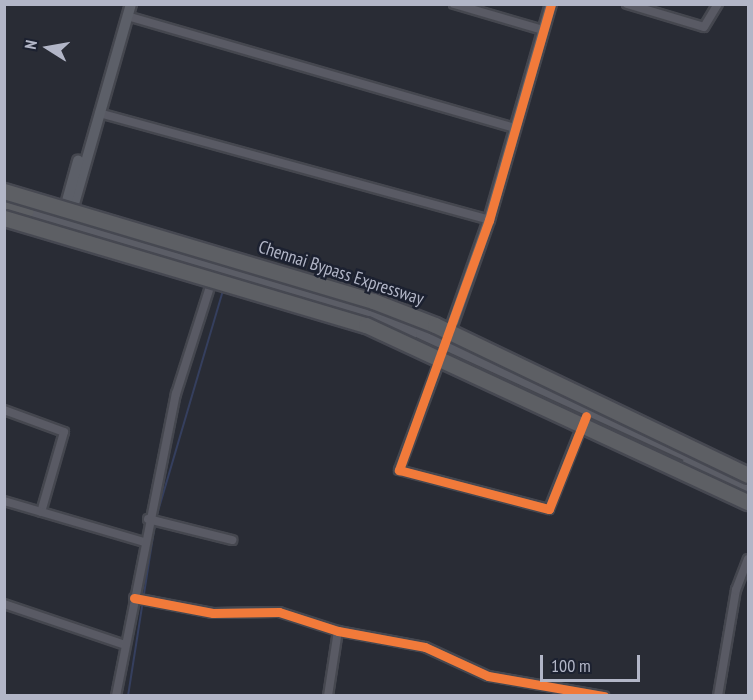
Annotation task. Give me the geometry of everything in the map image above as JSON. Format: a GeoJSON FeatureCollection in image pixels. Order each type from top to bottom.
{"type":"FeatureCollection","features":[{"type":"Feature","properties":{"kind":"highway","name":"Chennai Bypass Expressway"},"geometry":{"type":"LineString","coordinates":[[4,190],[383,305],[748,475]]}},
{"type":"Feature","properties":{"kind":"highway"},"geometry":{"type":"LineString","coordinates":[[4,203],[24,214]]}},
{"type":"Feature","properties":{"kind":"highway"},"geometry":{"type":"LineString","coordinates":[[4,213],[24,214]]}},
{"type":"Feature","properties":{"kind":"highway"},"geometry":{"type":"LineString","coordinates":[[4,220],[386,333],[748,502]]}},
{"type":"Feature","properties":{"kind":"main road"},"geometry":{"type":"LineString","coordinates":[[64,225],[123,4]]}},
{"type":"Feature","properties":{"kind":"main road"},"geometry":{"type":"LineString","coordinates":[[64,225],[131,4]]}},
{"type":"Feature","properties":{"kind":"main road"},"geometry":{"type":"LineString","coordinates":[[445,345],[489,220],[551,4]]}},
{"type":"Feature","properties":{"kind":"main road"},"geometry":{"type":"LineString","coordinates":[[4,190],[20,193],[24,214]]}},
{"type":"Feature","properties":{"kind":"main road"},"geometry":{"type":"LineString","coordinates":[[4,220],[24,214],[64,225],[213,277],[387,317],[748,494]]}},
{"type":"Feature","properties":{"kind":"main road"},"geometry":{"type":"LineString","coordinates":[[445,345],[748,483]]}},
{"type":"Feature","properties":{"kind":"street"},"geometry":{"type":"LineString","coordinates":[[454,4],[543,30]]}},
{"type":"Feature","properties":{"kind":"street"},"geometry":{"type":"LineString","coordinates":[[627,4],[704,27],[718,4]]}},
{"type":"Feature","properties":{"kind":"street"},"geometry":{"type":"LineString","coordinates":[[127,16],[515,128]]}},
{"type":"Feature","properties":{"kind":"street"},"geometry":{"type":"LineString","coordinates":[[99,113],[489,220]]}},
{"type":"Feature","properties":{"kind":"street"},"geometry":{"type":"LineString","coordinates":[[116,696],[125,645],[140,599],[148,519],[176,394],[213,277]]}},
{"type":"Feature","properties":{"kind":"street"},"geometry":{"type":"LineString","coordinates":[[445,345],[399,470],[549,509],[586,416]]}},
{"type":"Feature","properties":{"kind":"street"},"geometry":{"type":"LineString","coordinates":[[4,410],[64,432],[41,512]]}},
{"type":"Feature","properties":{"kind":"street"},"geometry":{"type":"LineString","coordinates":[[4,501],[144,542]]}},
{"type":"Feature","properties":{"kind":"street"},"geometry":{"type":"LineString","coordinates":[[148,519],[232,540]]}},
{"type":"Feature","properties":{"kind":"street"},"geometry":{"type":"LineString","coordinates":[[718,696],[736,590],[748,559]]}},
{"type":"Feature","properties":{"kind":"street"},"geometry":{"type":"LineString","coordinates":[[140,599],[213,613],[279,612],[338,631],[425,647],[488,676],[604,696]]}},
{"type":"Feature","properties":{"kind":"street"},"geometry":{"type":"LineString","coordinates":[[4,604],[125,645]]}},
{"type":"Feature","properties":{"kind":"street"},"geometry":{"type":"LineString","coordinates":[[328,696],[338,631]]}},
{"type":"Feature","properties":{"kind":"waterway"},"geometry":{"type":"LineString","coordinates":[[156,518],[223,290]]}},
{"type":"Feature","properties":{"kind":"waterway"},"geometry":{"type":"LineString","coordinates":[[128,696],[155,524]]}},
{"type":"Feature","properties":{"kind":"cycle path"},"geometry":{"type":"LineString","coordinates":[[551,4],[489,220],[399,470],[549,509],[586,416]]}},
{"type":"Feature","properties":{"kind":"cycle path"},"geometry":{"type":"LineString","coordinates":[[134,598],[213,613],[279,612],[338,631],[425,647],[488,676],[604,696]]}}]}
